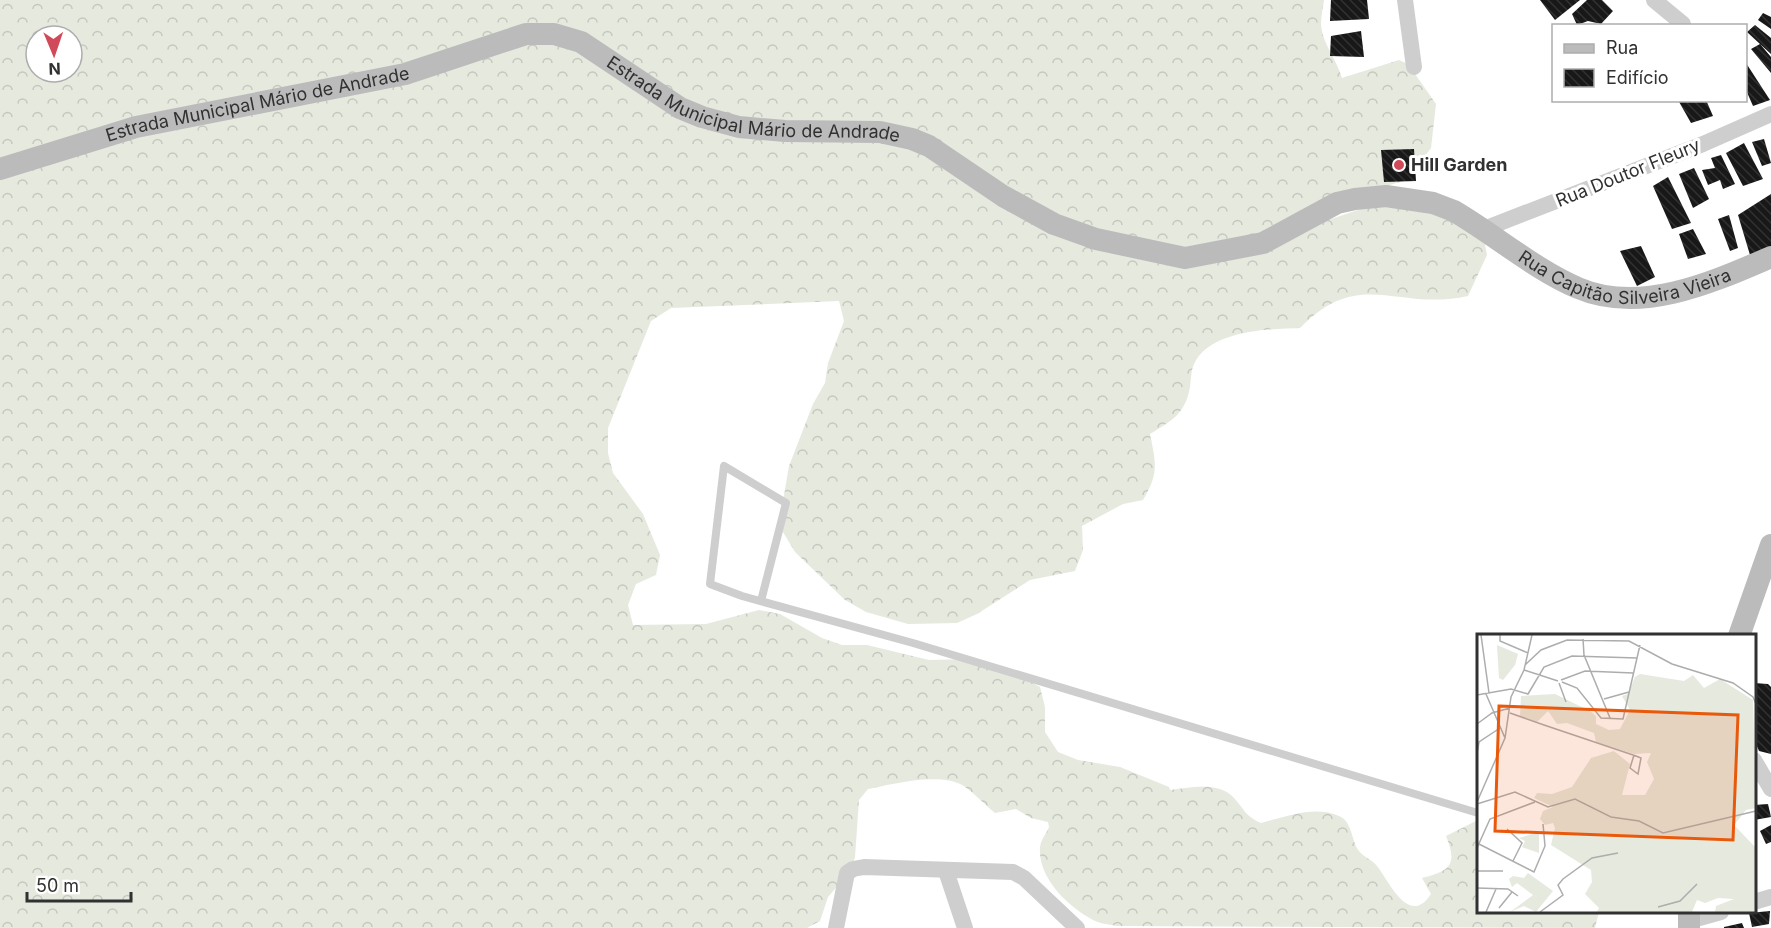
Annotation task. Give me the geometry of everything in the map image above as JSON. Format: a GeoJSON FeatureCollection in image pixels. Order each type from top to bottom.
{"type":"FeatureCollection","features":[{"type":"Feature","properties":{"kind":"street"},"geometry":{"type":"LineString","coordinates":[[1405,0],[1414,67]]}},
{"type":"Feature","properties":{"kind":"street"},"geometry":{"type":"LineString","coordinates":[[1654,0],[1683,24]]}},
{"type":"Feature","properties":{"kind":"street","name":"Estrada Municipal Mário de Andrade"},"geometry":{"type":"LineString","coordinates":[[0,169],[136,126],[405,74],[526,34],[554,34],[581,42],[680,108],[702,117],[740,127],[785,131],[880,132],[912,139],[929,146],[1003,196],[1054,224],[1096,239],[1185,258],[1263,243],[1337,203],[1386,196],[1433,203],[1454,211],[1484,229]]}},
{"type":"Feature","properties":{"kind":"street","name":"Rua Doutor Fleury"},"geometry":{"type":"LineString","coordinates":[[1484,229],[1703,144],[1771,114]]}},
{"type":"Feature","properties":{"kind":"street","name":"Rua Capitão Silveira Vieira"},"geometry":{"type":"LineString","coordinates":[[1484,229],[1578,288],[1606,296],[1634,299],[1711,283],[1771,257]]}},
{"type":"Feature","properties":{"kind":"street"},"geometry":{"type":"LineString","coordinates":[[1739,634],[1771,545]]}},
{"type":"Feature","properties":{"kind":"street"},"geometry":{"type":"LineString","coordinates":[[1762,764],[1771,789]]}},
{"type":"Feature","properties":{"kind":"street"},"geometry":{"type":"LineString","coordinates":[[836,928],[847,873],[864,867],[1013,872],[1024,878],[1077,928]]}},
{"type":"Feature","properties":{"kind":"street"},"geometry":{"type":"LineString","coordinates":[[946,871],[965,928]]}},
{"type":"Feature","properties":{"kind":"street"},"geometry":{"type":"LineString","coordinates":[[1756,902],[1771,897]]}},
{"type":"Feature","properties":{"kind":"street"},"geometry":{"type":"LineString","coordinates":[[1689,920],[1717,913]]}},
{"type":"Feature","properties":{"kind":"lane"},"geometry":{"type":"LineString","coordinates":[[761,601],[786,502],[724,466],[710,584],[761,601],[936,650],[1477,812]]}},
{"type":"Feature","properties":{"kind":"green space"},"geometry":{"type":"Polygon","coordinates":[[[0,0],[1324,0],[1322,31],[1342,78],[1399,60],[1408,64],[1436,104],[1431,148],[1418,165],[1400,182],[1344,198],[1316,224],[1367,207],[1404,206],[1440,210],[1483,234],[1487,255],[1468,296],[1420,299],[1361,295],[1342,299],[1322,309],[1300,328],[1257,331],[1226,338],[1213,344],[1194,364],[1188,396],[1181,410],[1150,434],[1155,468],[1152,483],[1143,500],[1123,504],[1082,526],[1083,550],[1075,571],[1030,580],[977,614],[957,623],[908,624],[866,612],[845,600],[795,552],[783,532],[782,507],[789,466],[813,404],[825,383],[828,363],[844,321],[839,301],[671,308],[651,321],[608,428],[608,453],[613,473],[643,514],[660,555],[656,575],[636,584],[628,605],[633,625],[706,624],[759,610],[780,614],[822,638],[842,645],[867,645],[929,660],[978,659],[1019,675],[1040,687],[1045,707],[1045,732],[1058,752],[1078,760],[1120,767],[1169,787],[1170,790],[1195,787],[1220,789],[1234,798],[1248,815],[1261,823],[1310,812],[1339,816],[1347,823],[1356,847],[1375,864],[1407,904],[1415,906],[1423,903],[1431,894],[1422,878],[1439,873],[1449,865],[1451,854],[1446,836],[1477,820],[1477,913],[1599,913],[1595,928],[1116,926],[1102,923],[1093,920],[1074,907],[1049,881],[1041,859],[1040,848],[1049,827],[1048,822],[1031,818],[1016,809],[995,813],[962,785],[941,779],[902,782],[868,789],[859,800],[855,857],[851,870],[828,897],[820,921],[807,928],[0,928],[0,0]]]}},
{"type":"Feature","properties":{"kind":"building"},"geometry":{"type":"Polygon","coordinates":[[[1331,0],[1367,0],[1369,19],[1330,21],[1331,0]]]}},
{"type":"Feature","properties":{"kind":"building"},"geometry":{"type":"Polygon","coordinates":[[[1540,0],[1580,0],[1555,20],[1540,0]]]}},
{"type":"Feature","properties":{"kind":"building"},"geometry":{"type":"Polygon","coordinates":[[[1587,0],[1602,0],[1613,11],[1601,24],[1588,21],[1577,24],[1572,14],[1587,0]]]}},
{"type":"Feature","properties":{"kind":"building"},"geometry":{"type":"Polygon","coordinates":[[[1763,13],[1771,17],[1771,29],[1758,20],[1763,13]]]}},
{"type":"Feature","properties":{"kind":"building"},"geometry":{"type":"Polygon","coordinates":[[[1755,25],[1771,38],[1771,54],[1747,32],[1755,25]]]}},
{"type":"Feature","properties":{"kind":"building"},"geometry":{"type":"Polygon","coordinates":[[[1361,31],[1364,57],[1330,56],[1331,36],[1361,31]]]}},
{"type":"Feature","properties":{"kind":"building"},"geometry":{"type":"Polygon","coordinates":[[[1760,44],[1771,57],[1771,73],[1751,49],[1760,44]]]}},
{"type":"Feature","properties":{"kind":"building"},"geometry":{"type":"Polygon","coordinates":[[[1747,65],[1770,100],[1753,106],[1747,92],[1747,65]]]}},
{"type":"Feature","properties":{"kind":"building"},"geometry":{"type":"Polygon","coordinates":[[[1679,102],[1707,102],[1713,116],[1691,123],[1679,102]]]}},
{"type":"Feature","properties":{"kind":"building"},"geometry":{"type":"Polygon","coordinates":[[[1764,139],[1771,163],[1762,166],[1752,142],[1764,139]]]}},
{"type":"Feature","properties":{"kind":"building"},"geometry":{"type":"Polygon","coordinates":[[[1744,143],[1763,179],[1743,186],[1726,153],[1744,143]]]}},
{"type":"Feature","properties":{"kind":"building","name":"Hill Garden"},"geometry":{"type":"Polygon","coordinates":[[[1414,149],[1416,181],[1384,182],[1381,150],[1414,149]]]}},
{"type":"Feature","properties":{"kind":"building"},"geometry":{"type":"Polygon","coordinates":[[[1721,155],[1735,184],[1723,189],[1720,180],[1708,185],[1702,170],[1715,168],[1711,158],[1721,155]]]}},
{"type":"Feature","properties":{"kind":"building"},"geometry":{"type":"Polygon","coordinates":[[[1694,168],[1709,199],[1693,208],[1679,174],[1694,168]]]}},
{"type":"Feature","properties":{"kind":"building"},"geometry":{"type":"Polygon","coordinates":[[[1668,177],[1691,223],[1672,229],[1653,186],[1668,177]]]}},
{"type":"Feature","properties":{"kind":"building"},"geometry":{"type":"Polygon","coordinates":[[[1771,194],[1771,257],[1753,265],[1738,215],[1771,194]]]}},
{"type":"Feature","properties":{"kind":"building"},"geometry":{"type":"Polygon","coordinates":[[[1729,215],[1738,248],[1730,251],[1718,219],[1729,215]]]}},
{"type":"Feature","properties":{"kind":"building"},"geometry":{"type":"Polygon","coordinates":[[[1693,229],[1706,254],[1688,259],[1679,234],[1693,229]]]}},
{"type":"Feature","properties":{"kind":"building"},"geometry":{"type":"Polygon","coordinates":[[[1641,246],[1655,277],[1637,286],[1620,251],[1641,246]]]}},
{"type":"Feature","properties":{"kind":"building"},"geometry":{"type":"Polygon","coordinates":[[[1756,683],[1768,684],[1771,687],[1771,754],[1759,751],[1756,744],[1756,683]]]}},
{"type":"Feature","properties":{"kind":"building"},"geometry":{"type":"Polygon","coordinates":[[[1768,804],[1771,817],[1756,820],[1756,805],[1768,804]]]}},
{"type":"Feature","properties":{"kind":"building"},"geometry":{"type":"Polygon","coordinates":[[[1771,825],[1771,842],[1766,844],[1760,831],[1771,825]]]}},
{"type":"Feature","properties":{"kind":"building"},"geometry":{"type":"Polygon","coordinates":[[[1770,911],[1769,924],[1752,927],[1749,913],[1770,911]]]}},
{"type":"Feature","properties":{"kind":"building"},"geometry":{"type":"Polygon","coordinates":[[[1742,923],[1744,928],[1724,928],[1724,927],[1742,923]]]}},
{"type":"Feature","properties":{"kind":"place","name":"Hill Garden"},"geometry":{"type":"Point","coordinates":[1399,165]}}]}
